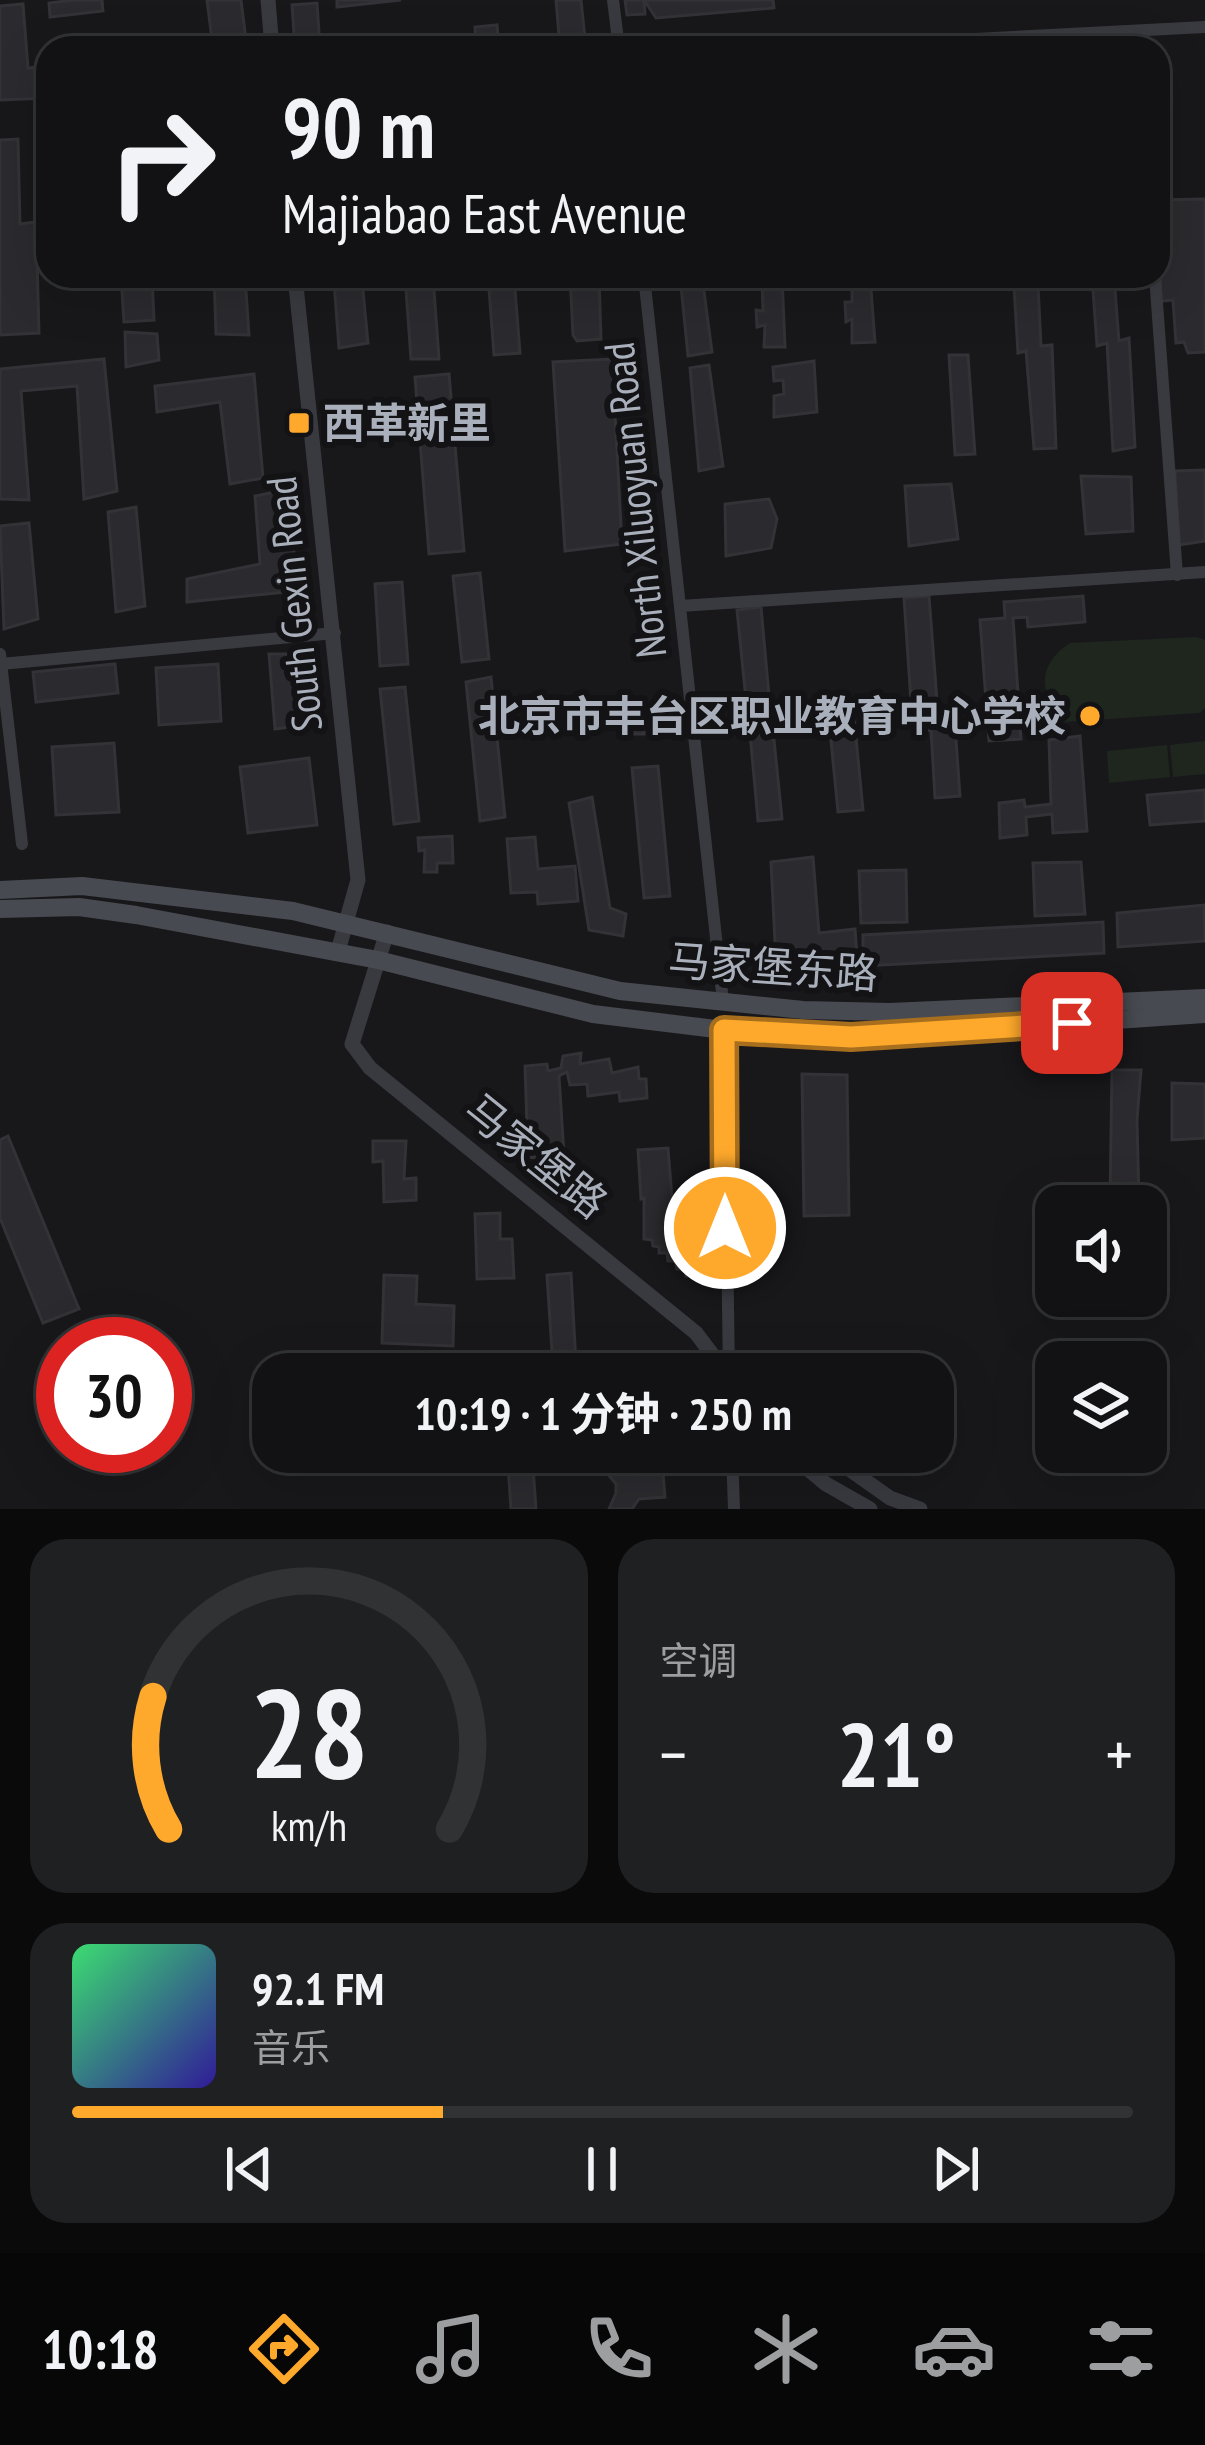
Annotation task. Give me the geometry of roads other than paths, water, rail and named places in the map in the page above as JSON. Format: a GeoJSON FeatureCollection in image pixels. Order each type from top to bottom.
{"type":"FeatureCollection","features":[{"type":"Feature","properties":{"kind":"main road","name":"马家堡东路"},"geometry":{"type":"LineString","coordinates":[[0,890],[82,886],[145,890],[295,911],[620,991],[803,1010],[890,1012],[1205,998]]}},
{"type":"Feature","properties":{"kind":"main road"},"geometry":{"type":"LineString","coordinates":[[0,909],[79,907],[338,951],[592,1014],[724,1030],[851,1037],[1205,1014]]}},
{"type":"Feature","properties":{"kind":"street"},"geometry":{"type":"LineString","coordinates":[[268,0],[271,36]]}},
{"type":"Feature","properties":{"kind":"street"},"geometry":{"type":"LineString","coordinates":[[613,0],[618,36]]}},
{"type":"Feature","properties":{"kind":"street"},"geometry":{"type":"LineString","coordinates":[[1025,36],[1205,27]]}},
{"type":"Feature","properties":{"kind":"street"},"geometry":{"type":"LineString","coordinates":[[1137,30],[1138,36]]}},
{"type":"Feature","properties":{"kind":"street","name":"South Gexin Road"},"geometry":{"type":"LineString","coordinates":[[297,288],[358,880],[338,951]]}},
{"type":"Feature","properties":{"kind":"street","name":"North Xiluoyuan Road"},"geometry":{"type":"LineString","coordinates":[[645,288],[723,1002]]}},
{"type":"Feature","properties":{"kind":"street"},"geometry":{"type":"LineString","coordinates":[[1156,288],[1177,575]]}},
{"type":"Feature","properties":{"kind":"street"},"geometry":{"type":"LineString","coordinates":[[680,606],[1205,572]]}},
{"type":"Feature","properties":{"kind":"street"},"geometry":{"type":"LineString","coordinates":[[1,664],[334,633]]}},
{"type":"Feature","properties":{"kind":"street"},"geometry":{"type":"LineString","coordinates":[[0,654],[22,844]]}},
{"type":"Feature","properties":{"kind":"street"},"geometry":{"type":"LineString","coordinates":[[378,960],[387,932]]}},
{"type":"Feature","properties":{"kind":"street","name":"马家堡路"},"geometry":{"type":"LineString","coordinates":[[378,960],[352,1044],[370,1068],[696,1333],[712,1353]]}},
{"type":"Feature","properties":{"kind":"street"},"geometry":{"type":"LineString","coordinates":[[724,1030],[728,1353]]}},
{"type":"Feature","properties":{"kind":"street"},"geometry":{"type":"LineString","coordinates":[[733,1473],[734,1509]]}},
{"type":"Feature","properties":{"kind":"street"},"geometry":{"type":"LineString","coordinates":[[813,1473],[870,1509]]}},
{"type":"Feature","properties":{"kind":"street"},"geometry":{"type":"LineString","coordinates":[[855,1473],[890,1498],[920,1509]]}},
{"type":"Feature","properties":{"kind":"place","name":"西革新里"},"geometry":{"type":"Point","coordinates":[299,423]}},
{"type":"Feature","properties":{"kind":"place","name":"北京市丰台区职业教育中心学校"},"geometry":{"type":"Point","coordinates":[1090,716]}}]}
